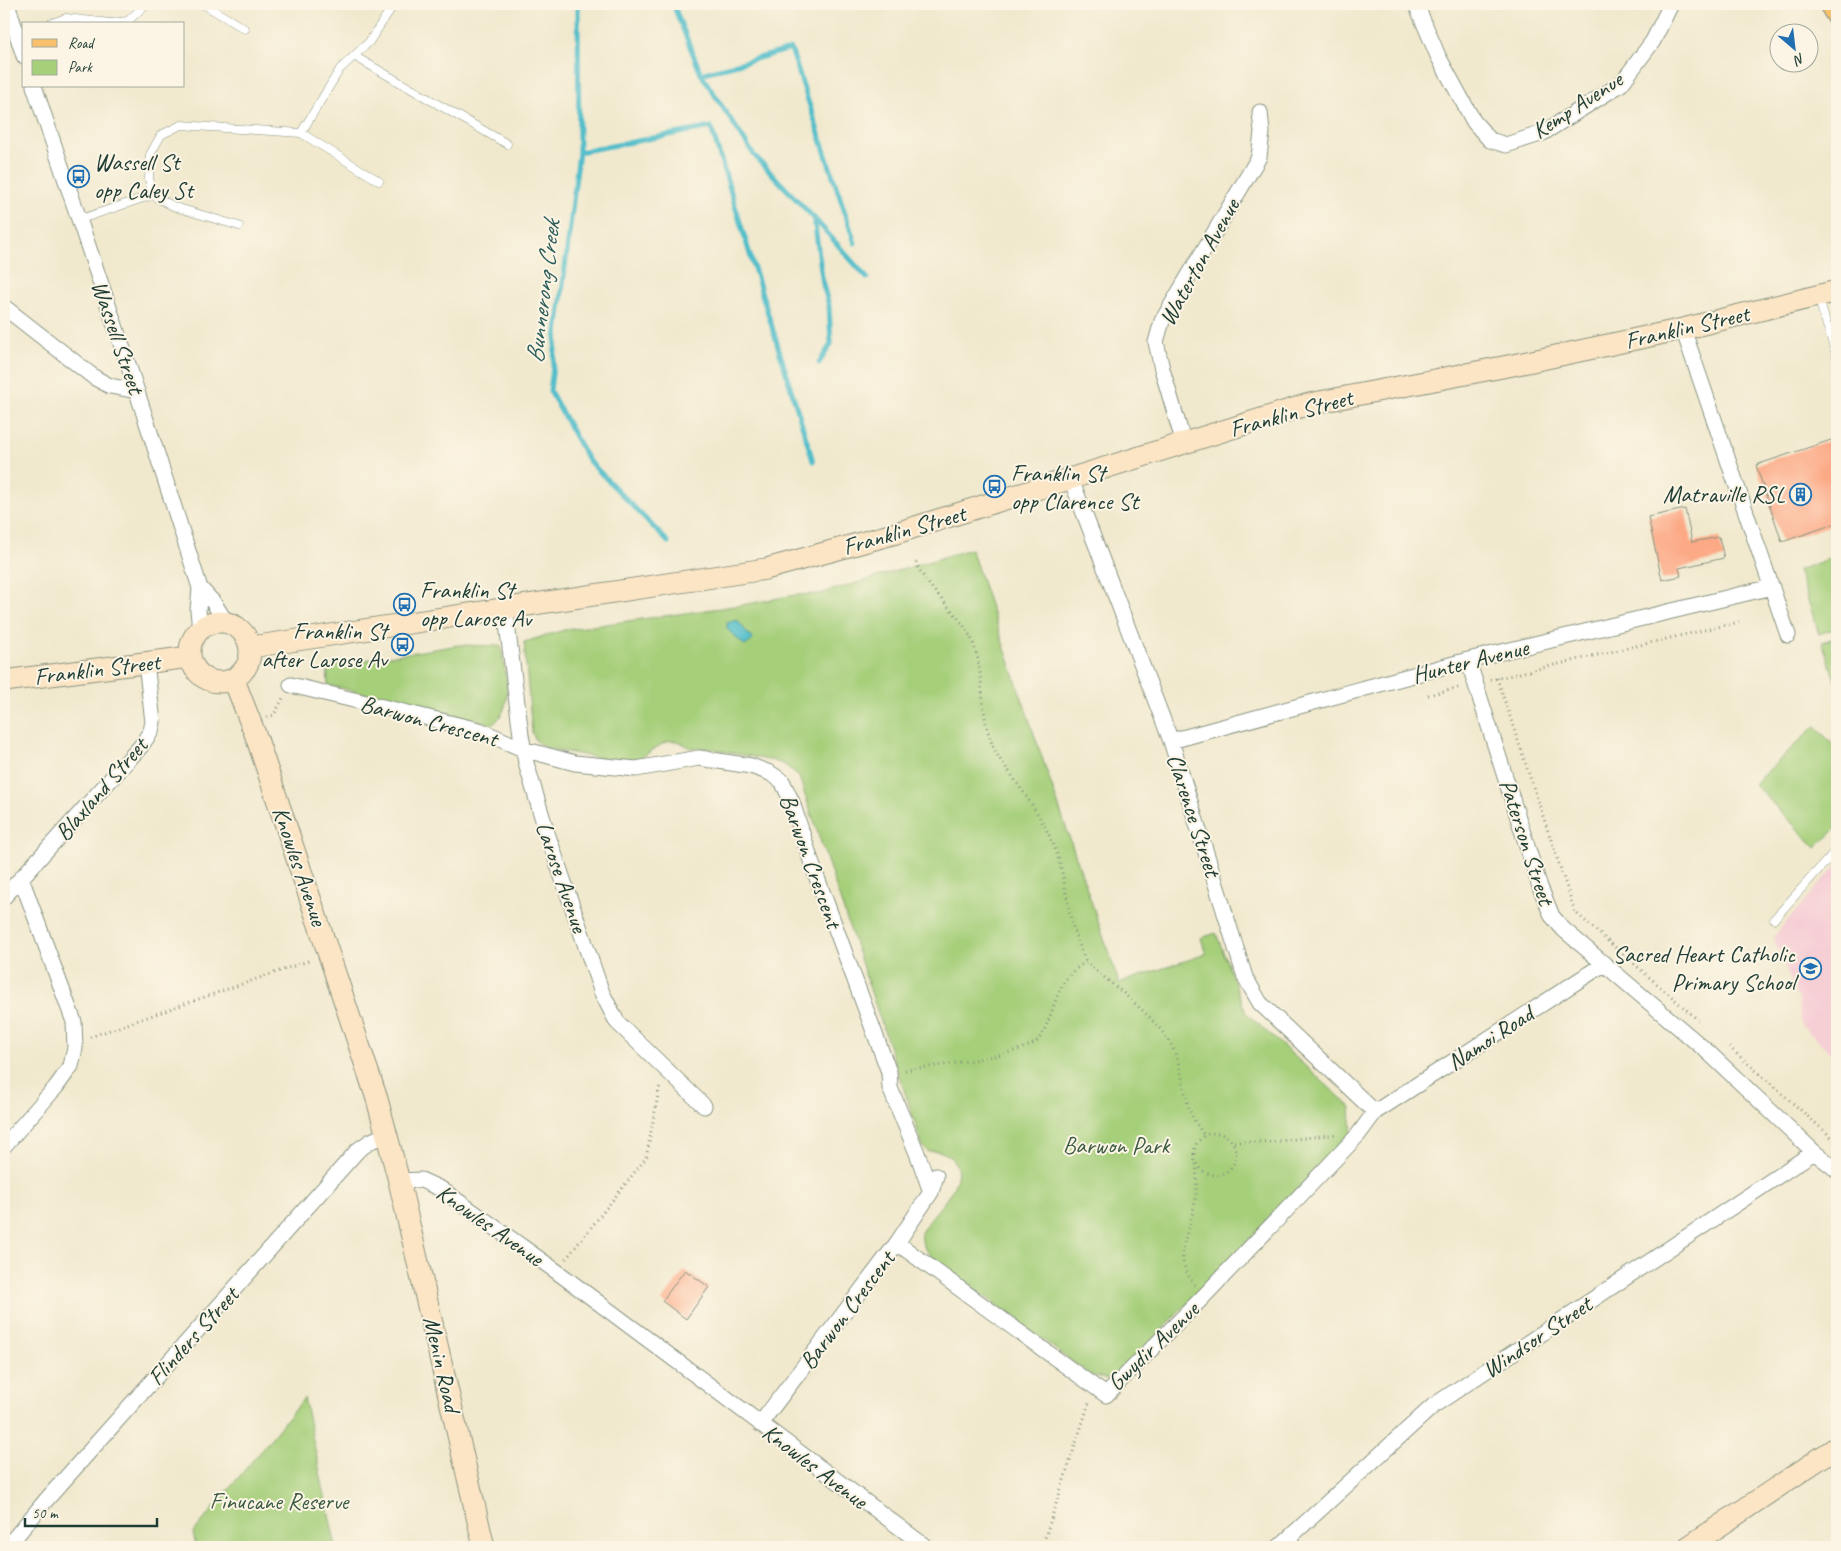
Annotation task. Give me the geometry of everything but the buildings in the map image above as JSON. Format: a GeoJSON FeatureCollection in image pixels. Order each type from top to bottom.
{"type":"FeatureCollection","features":[{"type":"Feature","properties":{"kind":"main road"},"geometry":{"type":"LineString","coordinates":[[1832,4],[1837,12]]}},
{"type":"Feature","properties":{"kind":"street"},"geometry":{"type":"LineString","coordinates":[[7,4],[20,34]]}},
{"type":"Feature","properties":{"kind":"street","name":"Kemp Avenue"},"geometry":{"type":"LineString","coordinates":[[1416,4],[1438,56],[1474,122],[1490,140],[1506,150],[1544,133],[1621,84],[1653,41],[1671,4]]}},
{"type":"Feature","properties":{"kind":"street","name":"Wassell Street"},"geometry":{"type":"LineString","coordinates":[[35,88],[137,391],[200,588],[198,610],[200,629]]}},
{"type":"Feature","properties":{"kind":"street","name":"Waterton Avenue"},"geometry":{"type":"LineString","coordinates":[[1184,444],[1156,342],[1162,321],[1259,157],[1262,132],[1260,112]]}},
{"type":"Feature","properties":{"kind":"street","name":"Franklin Street"},"geometry":{"type":"LineString","coordinates":[[251,647],[766,569],[894,534],[1309,404],[1513,365],[1684,329],[1827,293]]}},
{"type":"Feature","properties":{"kind":"street"},"geometry":{"type":"LineString","coordinates":[[4,306],[102,382],[137,391]]}},
{"type":"Feature","properties":{"kind":"street"},"geometry":{"type":"LineString","coordinates":[[1684,329],[1788,635]]}},
{"type":"Feature","properties":{"kind":"street","name":"Clarence Street"},"geometry":{"type":"LineString","coordinates":[[1072,479],[1171,741],[1245,977],[1260,1003],[1375,1112]]}},
{"type":"Feature","properties":{"kind":"street","name":"Hunter Avenue"},"geometry":{"type":"LineString","coordinates":[[1171,741],[1468,660],[1772,587]]}},
{"type":"Feature","properties":{"kind":"street","name":"Wassell Street"},"geometry":{"type":"LineString","coordinates":[[200,588],[213,602],[226,622]]}},
{"type":"Feature","properties":{"kind":"street","name":"Larose Avenue"},"geometry":{"type":"LineString","coordinates":[[505,608],[524,749],[534,792],[602,993],[617,1022],[704,1106]]}},
{"type":"Feature","properties":{"kind":"street"},"geometry":{"type":"LineString","coordinates":[[226,622],[235,625],[242,631],[248,638],[251,647],[251,655],[246,670],[234,680],[215,683],[198,674],[190,657],[191,644],[200,629],[209,624],[226,622]]}},
{"type":"Feature","properties":{"kind":"street","name":"Franklin Street"},"geometry":{"type":"LineString","coordinates":[[4,681],[190,657]]}},
{"type":"Feature","properties":{"kind":"street","name":"Paterson Street"},"geometry":{"type":"LineString","coordinates":[[1468,660],[1540,887],[1552,916],[1563,929],[1709,1053],[1814,1152],[1837,1170]]}},
{"type":"Feature","properties":{"kind":"street","name":"Blaxland Street"},"geometry":{"type":"LineString","coordinates":[[4,898],[141,746],[151,731],[152,709],[146,663]]}},
{"type":"Feature","properties":{"kind":"street","name":"Knowles Avenue"},"geometry":{"type":"LineString","coordinates":[[234,680],[251,722],[330,954],[387,1134],[399,1181],[421,1180],[432,1183],[556,1271],[926,1547]]}},
{"type":"Feature","properties":{"kind":"street","name":"Barwon Crescent"},"geometry":{"type":"LineString","coordinates":[[291,685],[479,730],[524,749],[575,763],[636,769],[698,758],[751,766],[770,773],[782,781],[792,802],[813,867],[889,1072],[890,1088],[931,1192]]}},
{"type":"Feature","properties":{"kind":"street"},"geometry":{"type":"LineString","coordinates":[[4,1146],[56,1087],[71,1066],[75,1042],[74,1022],[21,878]]}},
{"type":"Feature","properties":{"kind":"street","name":"Namoi Road"},"geometry":{"type":"LineString","coordinates":[[1375,1112],[1604,964]]}},
{"type":"Feature","properties":{"kind":"street","name":"Gwydir Avenue"},"geometry":{"type":"LineString","coordinates":[[897,1243],[1106,1395],[1352,1142],[1375,1112]]}},
{"type":"Feature","properties":{"kind":"street","name":"Flinders Street"},"geometry":{"type":"LineString","coordinates":[[7,1547],[47,1499],[358,1150],[371,1141],[387,1134]]}},
{"type":"Feature","properties":{"kind":"street","name":"Windsor Street"},"geometry":{"type":"LineString","coordinates":[[1279,1547],[1433,1406],[1814,1152]]}},
{"type":"Feature","properties":{"kind":"street","name":"Barwon Crescent"},"geometry":{"type":"LineString","coordinates":[[760,1424],[897,1243],[931,1192],[936,1176]]}},
{"type":"Feature","properties":{"kind":"street","name":"Menin Road"},"geometry":{"type":"LineString","coordinates":[[399,1181],[484,1547]]}},
{"type":"Feature","properties":{"kind":"street"},"geometry":{"type":"LineString","coordinates":[[1688,1547],[1837,1447]]}},
{"type":"Feature","properties":{"kind":"lane"},"geometry":{"type":"LineString","coordinates":[[119,22],[128,21],[146,4]]}},
{"type":"Feature","properties":{"kind":"lane"},"geometry":{"type":"LineString","coordinates":[[203,4],[245,29]]}},
{"type":"Feature","properties":{"kind":"lane"},"geometry":{"type":"LineString","coordinates":[[301,133],[340,69],[369,42],[394,4]]}},
{"type":"Feature","properties":{"kind":"lane"},"geometry":{"type":"LineString","coordinates":[[55,22],[66,18],[101,22]]}},
{"type":"Feature","properties":{"kind":"lane"},"geometry":{"type":"LineString","coordinates":[[354,56],[507,144]]}},
{"type":"Feature","properties":{"kind":"lane"},"geometry":{"type":"LineString","coordinates":[[152,195],[149,179],[150,155],[161,135],[181,125],[301,133],[379,181]]}},
{"type":"Feature","properties":{"kind":"lane"},"geometry":{"type":"LineString","coordinates":[[78,220],[152,195],[175,207],[240,226]]}},
{"type":"Feature","properties":{"kind":"lane"},"geometry":{"type":"LineString","coordinates":[[1827,293],[1837,357]]}},
{"type":"Feature","properties":{"kind":"lane"},"geometry":{"type":"LineString","coordinates":[[1774,919],[1837,849]]}},
{"type":"Feature","properties":{"kind":"path"},"geometry":{"type":"LineString","coordinates":[[916,562],[922,575],[962,623],[974,644],[980,672],[982,704],[990,738],[1001,763],[1032,806],[1056,849],[1072,925],[1086,962],[1154,1021],[1168,1039],[1180,1068],[1187,1106],[1197,1126],[1205,1136]]}},
{"type":"Feature","properties":{"kind":"path","name":"Hunter Avenue"},"geometry":{"type":"LineString","coordinates":[[1428,695],[1739,622]]}},
{"type":"Feature","properties":{"kind":"path","name":"Paterson Street"},"geometry":{"type":"LineString","coordinates":[[1497,678],[1575,912],[1702,1024]]}},
{"type":"Feature","properties":{"kind":"path"},"geometry":{"type":"LineString","coordinates":[[251,722],[274,715],[291,685]]}},
{"type":"Feature","properties":{"kind":"path"},"geometry":{"type":"LineString","coordinates":[[75,1042],[330,954]]}},
{"type":"Feature","properties":{"kind":"path"},"geometry":{"type":"LineString","coordinates":[[889,1072],[977,1060],[1034,1044],[1042,1033],[1063,984],[1071,973],[1086,962]]}},
{"type":"Feature","properties":{"kind":"path"},"geometry":{"type":"LineString","coordinates":[[1725,1043],[1837,1142]]}},
{"type":"Feature","properties":{"kind":"path"},"geometry":{"type":"LineString","coordinates":[[556,1271],[646,1158],[663,1067]]}},
{"type":"Feature","properties":{"kind":"path"},"geometry":{"type":"LineString","coordinates":[[1196,1163],[1203,1171],[1209,1174],[1220,1175],[1226,1172],[1234,1165],[1236,1159],[1237,1152],[1234,1142],[1220,1133],[1214,1133],[1205,1136],[1195,1148],[1196,1193],[1193,1214],[1182,1247],[1182,1258],[1189,1277],[1205,1295]]}},
{"type":"Feature","properties":{"kind":"path"},"geometry":{"type":"LineString","coordinates":[[1234,1142],[1271,1142],[1340,1134],[1345,1135],[1352,1142]]}},
{"type":"Feature","properties":{"kind":"path"},"geometry":{"type":"LineString","coordinates":[[1042,1547],[1094,1387]]}},
{"type":"Feature","properties":{"kind":"shaded area","name":"Sacred Heart Catholic Primary School"},"geometry":{"type":"Polygon","coordinates":[[[1837,865],[1837,1058],[1801,1025],[1798,999],[1773,937],[1837,865]]]}},
{"type":"Feature","properties":{"kind":"green space","name":"Barwon Park"},"geometry":{"type":"Polygon","coordinates":[[[971,549],[1119,983],[1206,954],[1201,938],[1216,933],[1246,1013],[1351,1107],[1351,1134],[1122,1371],[1108,1379],[1090,1375],[931,1256],[923,1246],[921,1233],[949,1195],[957,1175],[956,1166],[945,1153],[937,1151],[928,1152],[923,1147],[799,777],[785,765],[774,761],[707,748],[691,748],[678,741],[669,741],[642,757],[623,761],[545,748],[536,741],[532,733],[524,642],[564,630],[742,605],[795,595],[819,594],[971,549]]]}},
{"type":"Feature","properties":{"kind":"green space"},"geometry":{"type":"Polygon","coordinates":[[[1837,556],[1837,628],[1819,634],[1798,570],[1837,556]]]}},
{"type":"Feature","properties":{"kind":"green space"},"geometry":{"type":"Polygon","coordinates":[[[1837,637],[1837,686],[1822,642],[1837,637]]]}},
{"type":"Feature","properties":{"kind":"green space"},"geometry":{"type":"Polygon","coordinates":[[[459,645],[501,646],[506,677],[506,698],[500,717],[493,724],[328,685],[327,666],[459,645]]]}},
{"type":"Feature","properties":{"kind":"green space"},"geometry":{"type":"Polygon","coordinates":[[[1815,726],[1837,749],[1837,828],[1816,848],[1754,784],[1815,726]]]}},
{"type":"Feature","properties":{"kind":"green space","name":"Finucane Reserve"},"geometry":{"type":"Polygon","coordinates":[[[304,1398],[336,1547],[196,1547],[193,1533],[304,1398]]]}},
{"type":"Feature","properties":{"kind":"water"},"geometry":{"type":"Polygon","coordinates":[[[737,620],[753,640],[745,646],[727,629],[727,623],[737,620]]]}},
{"type":"Feature","properties":{"kind":"waterway","name":"Bunnerong Creek"},"geometry":{"type":"LineString","coordinates":[[578,4],[579,152],[550,391],[588,460],[668,542]]}},
{"type":"Feature","properties":{"kind":"waterway"},"geometry":{"type":"LineString","coordinates":[[673,4],[701,74],[754,155],[814,218],[867,278]]}},
{"type":"Feature","properties":{"kind":"waterway"},"geometry":{"type":"LineString","coordinates":[[701,74],[791,49],[855,243]]}},
{"type":"Feature","properties":{"kind":"waterway"},"geometry":{"type":"LineString","coordinates":[[579,152],[711,127],[813,461]]}},
{"type":"Feature","properties":{"kind":"waterway"},"geometry":{"type":"LineString","coordinates":[[814,218],[823,285],[829,305],[831,344],[819,363]]}},
{"type":"Feature","properties":{"kind":"place","name":"Wassell St opp Caley St"},"geometry":{"type":"Point","coordinates":[78,176]}},
{"type":"Feature","properties":{"kind":"place","name":"Franklin St opp Clarence St"},"geometry":{"type":"Point","coordinates":[995,487]}},
{"type":"Feature","properties":{"kind":"place","name":"Matraville RSL"},"geometry":{"type":"Point","coordinates":[1801,494]}},
{"type":"Feature","properties":{"kind":"place","name":"Franklin St opp Larose Av"},"geometry":{"type":"Point","coordinates":[404,604]}},
{"type":"Feature","properties":{"kind":"place","name":"Franklin St after Larose Av"},"geometry":{"type":"Point","coordinates":[403,645]}},
{"type":"Feature","properties":{"kind":"place","name":"Sacred Heart Catholic Primary School"},"geometry":{"type":"Point","coordinates":[1811,968]}}]}
